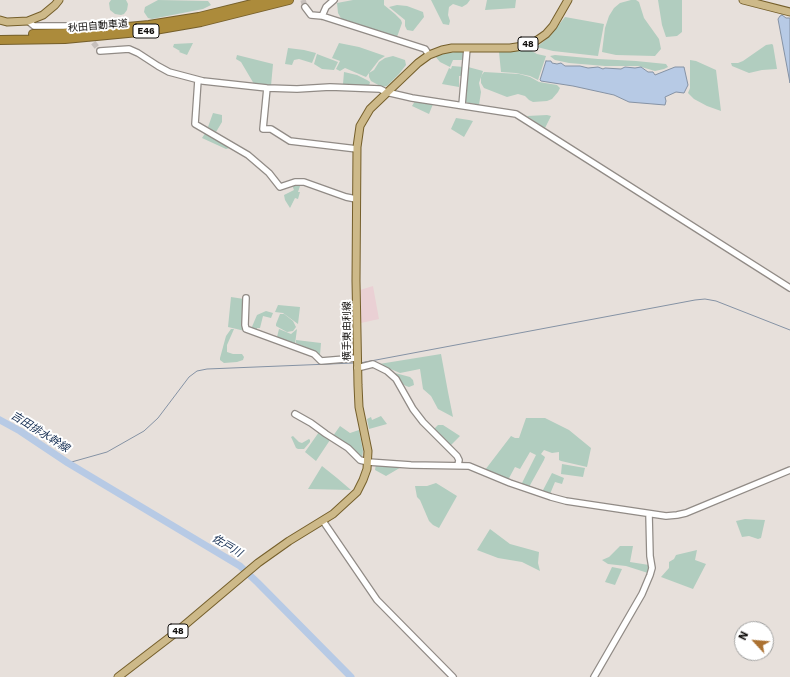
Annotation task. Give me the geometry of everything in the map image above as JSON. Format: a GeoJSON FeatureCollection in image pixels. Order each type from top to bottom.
{"type":"FeatureCollection","features":[{"type":"Feature","properties":{"kind":"highway","name":"秋田自動車道"},"geometry":{"type":"LineString","coordinates":[[0,35],[64,33],[149,25],[199,17],[268,0]]}},
{"type":"Feature","properties":{"kind":"highway","name":"秋田自動車道"},"geometry":{"type":"LineString","coordinates":[[0,40],[65,39],[149,31],[200,22],[290,0]]}},
{"type":"Feature","properties":{"kind":"main road"},"geometry":{"type":"LineString","coordinates":[[0,20],[7,22],[28,21],[43,14],[59,0]]}},
{"type":"Feature","properties":{"kind":"main road","name":"横手東由利線"},"geometry":{"type":"LineString","coordinates":[[118,677],[174,634],[258,563],[333,514],[357,492],[364,480],[368,462],[367,445],[360,407],[357,368],[356,198],[357,149],[360,126],[364,118],[386,92],[418,63],[429,56],[447,48],[516,47],[536,41],[546,34],[553,26],[568,0]]}},
{"type":"Feature","properties":{"kind":"main road"},"geometry":{"type":"LineString","coordinates":[[743,0],[790,12]]}},
{"type":"Feature","properties":{"kind":"street"},"geometry":{"type":"LineString","coordinates":[[322,16],[326,7],[334,0]]}},
{"type":"Feature","properties":{"kind":"street"},"geometry":{"type":"LineString","coordinates":[[305,7],[311,15],[322,16],[425,49],[429,56]]}},
{"type":"Feature","properties":{"kind":"street"},"geometry":{"type":"LineString","coordinates":[[28,21],[34,26],[77,26]]}},
{"type":"Feature","properties":{"kind":"street"},"geometry":{"type":"LineString","coordinates":[[462,105],[468,48]]}},
{"type":"Feature","properties":{"kind":"street"},"geometry":{"type":"LineString","coordinates":[[100,52],[129,49],[169,72],[198,80],[267,88],[364,87],[516,114],[790,288]]}},
{"type":"Feature","properties":{"kind":"street"},"geometry":{"type":"LineString","coordinates":[[198,80],[195,124],[248,155],[269,173],[280,187],[295,182],[304,182],[346,197],[356,198]]}},
{"type":"Feature","properties":{"kind":"street"},"geometry":{"type":"LineString","coordinates":[[267,88],[263,129],[271,129],[290,141],[357,149]]}},
{"type":"Feature","properties":{"kind":"street"},"geometry":{"type":"LineString","coordinates":[[246,298],[246,329],[314,354],[321,361],[358,358]]}},
{"type":"Feature","properties":{"kind":"street"},"geometry":{"type":"LineString","coordinates":[[357,368],[373,364],[387,371],[396,379],[413,409],[423,422],[457,456],[459,460],[458,465]]}},
{"type":"Feature","properties":{"kind":"street"},"geometry":{"type":"LineString","coordinates":[[296,414],[348,448],[360,460],[368,462],[416,465],[469,466],[510,483],[566,501],[666,516],[686,513],[790,470]]}},
{"type":"Feature","properties":{"kind":"street"},"geometry":{"type":"LineString","coordinates":[[594,677],[642,594],[650,575],[652,568],[650,556],[649,514]]}},
{"type":"Feature","properties":{"kind":"street"},"geometry":{"type":"LineString","coordinates":[[323,521],[377,600],[443,665],[453,677]]}},
{"type":"Feature","properties":{"kind":"shaded area"},"geometry":{"type":"Polygon","coordinates":[[[373,286],[379,319],[361,323],[360,290],[373,286]]]}},
{"type":"Feature","properties":{"kind":"green space"},"geometry":{"type":"Polygon","coordinates":[[[111,0],[126,0],[128,4],[127,10],[124,14],[115,14],[110,10],[109,3],[111,0]]]}},
{"type":"Feature","properties":{"kind":"green space"},"geometry":{"type":"Polygon","coordinates":[[[158,0],[208,1],[211,5],[203,9],[152,19],[148,18],[144,12],[145,7],[158,0]]]}},
{"type":"Feature","properties":{"kind":"green space"},"geometry":{"type":"Polygon","coordinates":[[[353,0],[384,0],[384,5],[401,20],[402,23],[397,37],[342,20],[338,13],[337,3],[353,0]]]}},
{"type":"Feature","properties":{"kind":"green space"},"geometry":{"type":"Polygon","coordinates":[[[431,0],[470,0],[462,7],[453,4],[449,7],[449,25],[443,24],[431,0]]]}},
{"type":"Feature","properties":{"kind":"green space"},"geometry":{"type":"Polygon","coordinates":[[[487,0],[516,0],[515,8],[485,10],[487,0]]]}},
{"type":"Feature","properties":{"kind":"green space"},"geometry":{"type":"Polygon","coordinates":[[[636,0],[639,2],[644,18],[659,39],[661,49],[655,56],[616,55],[602,52],[605,28],[609,16],[614,8],[620,3],[636,0]]]}},
{"type":"Feature","properties":{"kind":"green space"},"geometry":{"type":"Polygon","coordinates":[[[658,0],[682,0],[682,32],[677,36],[666,37],[662,25],[658,0]]]}},
{"type":"Feature","properties":{"kind":"green space"},"geometry":{"type":"Polygon","coordinates":[[[397,5],[407,6],[423,12],[424,17],[413,31],[407,30],[405,20],[389,7],[397,5]]]}},
{"type":"Feature","properties":{"kind":"green space"},"geometry":{"type":"Polygon","coordinates":[[[565,17],[604,24],[598,56],[553,51],[537,47],[550,36],[565,17]]]}},
{"type":"Feature","properties":{"kind":"green space"},"geometry":{"type":"Polygon","coordinates":[[[193,43],[187,55],[179,52],[180,51],[173,47],[174,44],[193,43]]]}},
{"type":"Feature","properties":{"kind":"green space"},"geometry":{"type":"Polygon","coordinates":[[[339,43],[359,47],[385,56],[379,60],[366,77],[345,68],[340,71],[336,69],[340,61],[332,58],[339,43]]]}},
{"type":"Feature","properties":{"kind":"green space"},"geometry":{"type":"Polygon","coordinates":[[[772,44],[777,69],[749,73],[732,66],[731,63],[743,61],[766,45],[772,44]]]}},
{"type":"Feature","properties":{"kind":"green space"},"geometry":{"type":"Polygon","coordinates":[[[288,48],[316,53],[312,63],[299,59],[294,60],[292,65],[285,64],[288,48]]]}},
{"type":"Feature","properties":{"kind":"green space"},"geometry":{"type":"Polygon","coordinates":[[[528,49],[537,54],[546,56],[538,80],[530,76],[501,72],[499,52],[528,49]]]}},
{"type":"Feature","properties":{"kind":"green space"},"geometry":{"type":"Polygon","coordinates":[[[465,51],[464,60],[453,60],[450,67],[440,62],[435,56],[447,53],[465,51]]]}},
{"type":"Feature","properties":{"kind":"green space"},"geometry":{"type":"Polygon","coordinates":[[[317,54],[338,62],[334,70],[322,69],[314,64],[317,54]]]}},
{"type":"Feature","properties":{"kind":"green space"},"geometry":{"type":"Polygon","coordinates":[[[237,55],[273,64],[271,86],[254,84],[241,62],[236,59],[237,55]]]}},
{"type":"Feature","properties":{"kind":"green space"},"geometry":{"type":"Polygon","coordinates":[[[555,55],[666,64],[668,67],[655,71],[638,66],[605,66],[569,63],[555,60],[550,56],[555,55]]]}},
{"type":"Feature","properties":{"kind":"green space"},"geometry":{"type":"Polygon","coordinates":[[[393,56],[405,60],[406,65],[399,74],[387,86],[382,87],[371,81],[369,73],[374,70],[379,62],[385,58],[393,56]]]}},
{"type":"Feature","properties":{"kind":"green space"},"geometry":{"type":"Polygon","coordinates":[[[690,60],[696,61],[716,70],[721,111],[694,99],[688,93],[690,88],[690,60]]]}},
{"type":"Feature","properties":{"kind":"green space"},"geometry":{"type":"Polygon","coordinates":[[[452,66],[464,67],[463,76],[459,76],[459,87],[442,84],[449,68],[451,69],[452,66]]]}},
{"type":"Feature","properties":{"kind":"green space"},"geometry":{"type":"Polygon","coordinates":[[[468,67],[483,71],[479,83],[481,92],[479,105],[465,102],[468,67]]]}},
{"type":"Feature","properties":{"kind":"green space"},"geometry":{"type":"Polygon","coordinates":[[[344,72],[357,75],[367,80],[370,82],[369,86],[343,84],[344,72]]]}},
{"type":"Feature","properties":{"kind":"green space"},"geometry":{"type":"Polygon","coordinates":[[[484,72],[519,74],[530,77],[539,82],[557,85],[560,88],[552,99],[547,101],[533,102],[525,96],[518,94],[507,97],[484,88],[481,83],[481,76],[484,72]]]}},
{"type":"Feature","properties":{"kind":"green space"},"geometry":{"type":"Polygon","coordinates":[[[415,101],[433,104],[429,114],[412,106],[415,101]]]}},
{"type":"Feature","properties":{"kind":"green space"},"geometry":{"type":"Polygon","coordinates":[[[213,113],[222,115],[222,122],[216,132],[208,127],[213,113]]]}},
{"type":"Feature","properties":{"kind":"green space"},"geometry":{"type":"Polygon","coordinates":[[[547,115],[551,116],[545,128],[527,116],[547,115]]]}},
{"type":"Feature","properties":{"kind":"green space"},"geometry":{"type":"Polygon","coordinates":[[[456,118],[473,121],[464,137],[451,129],[456,118]]]}},
{"type":"Feature","properties":{"kind":"green space"},"geometry":{"type":"Polygon","coordinates":[[[206,132],[233,147],[226,149],[202,138],[206,132]]]}},
{"type":"Feature","properties":{"kind":"green space"},"geometry":{"type":"Polygon","coordinates":[[[301,183],[298,192],[300,192],[298,199],[295,198],[290,208],[284,195],[294,190],[292,185],[301,183]]]}},
{"type":"Feature","properties":{"kind":"green space"},"geometry":{"type":"Polygon","coordinates":[[[231,297],[244,299],[245,331],[228,327],[231,297]]]}},
{"type":"Feature","properties":{"kind":"green space"},"geometry":{"type":"Polygon","coordinates":[[[278,305],[300,307],[298,324],[283,313],[275,312],[278,305]]]}},
{"type":"Feature","properties":{"kind":"green space"},"geometry":{"type":"Polygon","coordinates":[[[266,311],[273,313],[271,318],[263,316],[260,328],[257,328],[257,331],[251,329],[257,315],[266,311]]]}},
{"type":"Feature","properties":{"kind":"green space"},"geometry":{"type":"Polygon","coordinates":[[[280,314],[284,314],[293,321],[296,327],[293,331],[287,332],[276,326],[280,314]]]}},
{"type":"Feature","properties":{"kind":"green space"},"geometry":{"type":"Polygon","coordinates":[[[231,329],[234,329],[227,345],[227,352],[242,354],[244,357],[243,360],[237,362],[224,363],[220,360],[220,358],[226,336],[231,329]]]}},
{"type":"Feature","properties":{"kind":"green space"},"geometry":{"type":"Polygon","coordinates":[[[279,329],[291,334],[297,329],[295,344],[277,337],[279,329]]]}},
{"type":"Feature","properties":{"kind":"green space"},"geometry":{"type":"Polygon","coordinates":[[[296,340],[321,343],[320,355],[296,343],[296,340]]]}},
{"type":"Feature","properties":{"kind":"green space"},"geometry":{"type":"Polygon","coordinates":[[[441,354],[453,417],[438,409],[431,396],[423,389],[420,369],[400,373],[379,364],[441,354]]]}},
{"type":"Feature","properties":{"kind":"green space"},"geometry":{"type":"Polygon","coordinates":[[[395,373],[410,377],[413,380],[414,385],[409,387],[401,383],[395,373]]]}},
{"type":"Feature","properties":{"kind":"green space"},"geometry":{"type":"Polygon","coordinates":[[[381,416],[387,424],[369,429],[367,419],[371,417],[372,420],[381,416]]]}},
{"type":"Feature","properties":{"kind":"green space"},"geometry":{"type":"Polygon","coordinates":[[[526,418],[545,418],[569,430],[591,448],[587,467],[561,461],[559,460],[559,452],[552,453],[544,450],[541,454],[545,457],[544,460],[529,487],[521,485],[536,455],[530,452],[520,469],[515,467],[508,480],[485,470],[511,436],[519,438],[526,418]]]}},
{"type":"Feature","properties":{"kind":"green space"},"geometry":{"type":"Polygon","coordinates":[[[438,425],[443,425],[460,436],[450,446],[434,429],[438,425]]]}},
{"type":"Feature","properties":{"kind":"green space"},"geometry":{"type":"Polygon","coordinates":[[[340,426],[350,433],[359,430],[363,451],[362,458],[350,447],[333,436],[340,426]]]}},
{"type":"Feature","properties":{"kind":"green space"},"geometry":{"type":"Polygon","coordinates":[[[319,432],[330,440],[316,461],[305,452],[319,432]]]}},
{"type":"Feature","properties":{"kind":"green space"},"geometry":{"type":"Polygon","coordinates":[[[293,436],[299,442],[302,443],[309,439],[310,442],[304,449],[298,449],[296,448],[291,437],[293,436]]]}},
{"type":"Feature","properties":{"kind":"green space"},"geometry":{"type":"Polygon","coordinates":[[[376,464],[403,466],[386,476],[375,470],[376,464]]]}},
{"type":"Feature","properties":{"kind":"green space"},"geometry":{"type":"Polygon","coordinates":[[[562,464],[585,468],[583,477],[561,474],[562,464]]]}},
{"type":"Feature","properties":{"kind":"green space"},"geometry":{"type":"Polygon","coordinates":[[[322,466],[337,478],[351,490],[308,489],[322,466]]]}},
{"type":"Feature","properties":{"kind":"green space"},"geometry":{"type":"Polygon","coordinates":[[[552,473],[564,478],[562,484],[555,482],[550,494],[542,492],[552,473]]]}},
{"type":"Feature","properties":{"kind":"green space"},"geometry":{"type":"Polygon","coordinates":[[[436,483],[457,496],[439,528],[429,521],[420,500],[417,497],[415,486],[427,486],[436,483]]]}},
{"type":"Feature","properties":{"kind":"green space"},"geometry":{"type":"Polygon","coordinates":[[[745,519],[765,520],[761,538],[758,539],[749,536],[742,537],[736,521],[745,519]]]}},
{"type":"Feature","properties":{"kind":"green space"},"geometry":{"type":"Polygon","coordinates":[[[490,529],[510,544],[539,552],[538,563],[540,571],[522,562],[498,558],[477,550],[490,529]]]}},
{"type":"Feature","properties":{"kind":"green space"},"geometry":{"type":"Polygon","coordinates":[[[620,546],[633,546],[630,562],[649,565],[648,573],[626,566],[608,564],[602,560],[609,557],[620,546]]]}},
{"type":"Feature","properties":{"kind":"green space"},"geometry":{"type":"Polygon","coordinates":[[[697,550],[695,560],[706,564],[693,589],[661,577],[669,568],[669,562],[674,559],[676,555],[697,550]]]}},
{"type":"Feature","properties":{"kind":"green space"},"geometry":{"type":"Polygon","coordinates":[[[612,567],[622,569],[615,585],[605,582],[612,567]]]}},
{"type":"Feature","properties":{"kind":"water"},"geometry":{"type":"Polygon","coordinates":[[[782,15],[786,18],[790,18],[790,83],[778,19],[782,15]]]}},
{"type":"Feature","properties":{"kind":"water"},"geometry":{"type":"Polygon","coordinates":[[[546,61],[551,61],[552,63],[557,64],[561,63],[565,66],[580,66],[588,68],[598,67],[603,69],[641,67],[648,72],[653,72],[655,75],[675,67],[684,67],[688,85],[684,93],[676,92],[665,97],[665,105],[629,102],[614,95],[541,81],[540,80],[546,61]]]}},
{"type":"Feature","properties":{"kind":"waterway"},"geometry":{"type":"LineString","coordinates":[[360,363],[705,299],[716,301],[790,330]]}},
{"type":"Feature","properties":{"kind":"waterway"},"geometry":{"type":"LineString","coordinates":[[68,463],[107,452],[144,431],[158,418],[189,377],[197,371],[207,369],[354,363]]}},
{"type":"Feature","properties":{"kind":"waterway","name":"佐戸川"},"geometry":{"type":"LineString","coordinates":[[0,420],[20,431],[68,463],[240,566],[351,677]]}},
{"type":"Feature","properties":{"kind":"tunnel"},"geometry":{"type":"LineString","coordinates":[[303,0],[305,7]]}},
{"type":"Feature","properties":{"kind":"tunnel"},"geometry":{"type":"LineString","coordinates":[[88,36],[100,51]]}},
{"type":"Feature","properties":{"kind":"water label","name":"吉田排水幹線"},"geometry":{"type":"Point","coordinates":[40,432]}}]}
